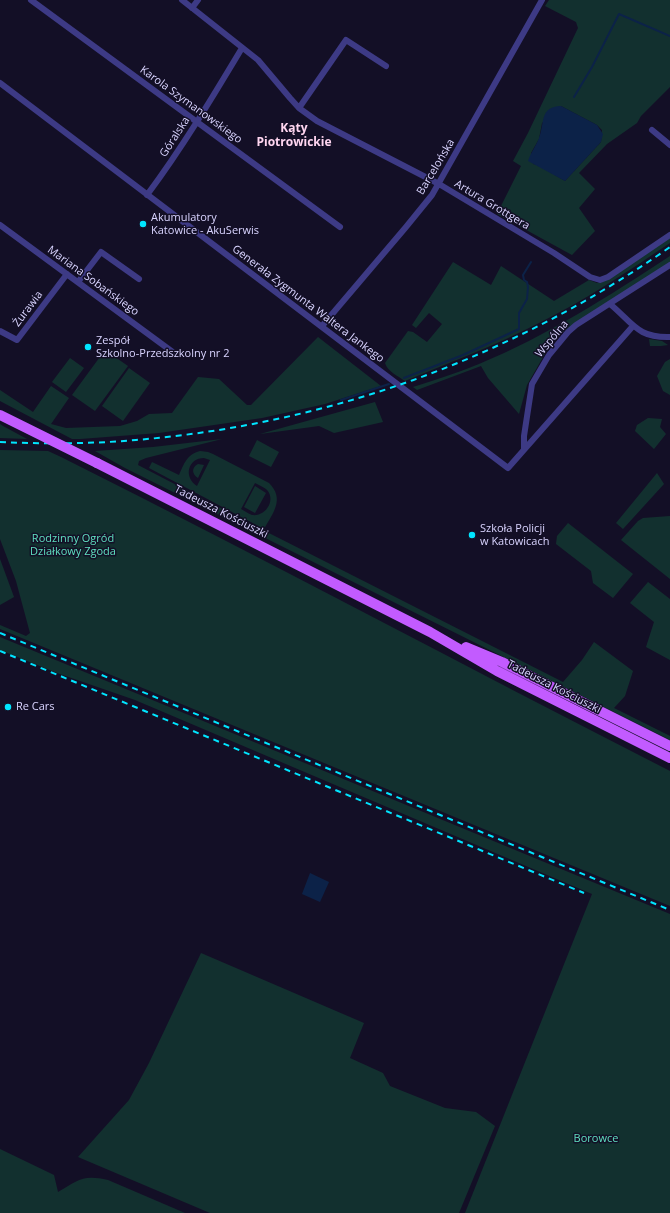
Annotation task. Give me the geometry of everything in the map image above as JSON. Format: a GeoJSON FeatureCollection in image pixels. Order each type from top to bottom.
{"type":"FeatureCollection","features":[{"type":"Feature","properties":{"kind":"main road","name":"Tadeusza Kościuszki"},"geometry":{"type":"LineString","coordinates":[[0,415],[430,632],[497,671],[670,758]]}},
{"type":"Feature","properties":{"kind":"main road","name":"Tadeusza Kościuszki"},"geometry":{"type":"LineString","coordinates":[[430,632],[502,662],[670,746]]}},
{"type":"Feature","properties":{"kind":"street","name":"Karola Szymanowskiego"},"geometry":{"type":"LineString","coordinates":[[31,0],[340,227]]}},
{"type":"Feature","properties":{"kind":"street","name":"Artura Grottgera"},"geometry":{"type":"LineString","coordinates":[[182,0],[251,54],[266,69],[299,108],[317,121],[439,184],[554,253],[590,277],[600,280],[608,277],[670,235]]}},
{"type":"Feature","properties":{"kind":"street"},"geometry":{"type":"LineString","coordinates":[[192,8],[198,0]]}},
{"type":"Feature","properties":{"kind":"street","name":"Barcelońska"},"geometry":{"type":"LineString","coordinates":[[322,326],[425,204],[439,184],[542,0]]}},
{"type":"Feature","properties":{"kind":"street"},"geometry":{"type":"LineString","coordinates":[[299,108],[346,40],[386,66]]}},
{"type":"Feature","properties":{"kind":"street","name":"Góralska"},"geometry":{"type":"LineString","coordinates":[[147,195],[174,158],[242,48]]}},
{"type":"Feature","properties":{"kind":"street","name":"Generała Zygmunta Waltera Jankego"},"geometry":{"type":"LineString","coordinates":[[0,83],[508,468],[524,449]]}},
{"type":"Feature","properties":{"kind":"street"},"geometry":{"type":"LineString","coordinates":[[652,130],[670,145]]}},
{"type":"Feature","properties":{"kind":"street","name":"Mariana Sobańskiego"},"geometry":{"type":"LineString","coordinates":[[0,225],[174,353]]}},
{"type":"Feature","properties":{"kind":"street"},"geometry":{"type":"LineString","coordinates":[[78,282],[102,252],[139,279]]}},
{"type":"Feature","properties":{"kind":"street","name":"Wspólna"},"geometry":{"type":"LineString","coordinates":[[524,449],[524,436],[532,384],[549,355],[568,332],[576,325],[670,265]]}},
{"type":"Feature","properties":{"kind":"street","name":"Żurawia"},"geometry":{"type":"LineString","coordinates":[[0,331],[17,340],[67,274]]}},
{"type":"Feature","properties":{"kind":"street"},"geometry":{"type":"LineString","coordinates":[[610,304],[633,326],[643,333],[652,336],[670,337]]}},
{"type":"Feature","properties":{"kind":"street"},"geometry":{"type":"LineString","coordinates":[[524,449],[633,326]]}},
{"type":"Feature","properties":{"kind":"green space"},"geometry":{"type":"Polygon","coordinates":[[[549,0],[670,0],[670,87],[641,116],[637,123],[607,144],[579,173],[595,189],[579,208],[595,231],[572,255],[497,214],[521,166],[513,161],[578,28],[576,22],[545,6],[549,0]],[[561,106],[542,123],[539,139],[531,153],[533,164],[538,165],[565,181],[601,142],[602,130],[597,125],[561,106]]]}},
{"type":"Feature","properties":{"kind":"green space"},"geometry":{"type":"Polygon","coordinates":[[[670,238],[670,243],[588,296],[537,324],[488,347],[405,381],[386,366],[385,363],[408,331],[413,332],[427,342],[442,324],[429,313],[416,328],[412,325],[453,262],[491,285],[501,266],[554,301],[589,280],[597,283],[604,280],[670,238]]]}},
{"type":"Feature","properties":{"kind":"green space"},"geometry":{"type":"Polygon","coordinates":[[[670,256],[670,263],[554,338],[527,385],[519,414],[488,378],[481,366],[417,390],[413,387],[471,367],[529,341],[601,300],[670,256]]]}},
{"type":"Feature","properties":{"kind":"green space"},"geometry":{"type":"Polygon","coordinates":[[[318,337],[381,386],[325,404],[262,418],[159,433],[80,439],[72,439],[0,401],[0,390],[33,412],[51,386],[69,398],[51,424],[66,428],[120,426],[137,421],[149,414],[172,413],[198,377],[219,379],[247,405],[251,405],[318,337]]]}},
{"type":"Feature","properties":{"kind":"green space"},"geometry":{"type":"Polygon","coordinates":[[[649,339],[662,341],[668,345],[650,346],[649,339]]]}},
{"type":"Feature","properties":{"kind":"green space"},"geometry":{"type":"Polygon","coordinates":[[[105,350],[128,366],[95,411],[72,395],[105,350]]]}},
{"type":"Feature","properties":{"kind":"green space"},"geometry":{"type":"Polygon","coordinates":[[[70,358],[84,368],[66,392],[52,382],[70,358]]]}},
{"type":"Feature","properties":{"kind":"green space"},"geometry":{"type":"Polygon","coordinates":[[[670,359],[670,395],[663,391],[657,376],[665,362],[670,359]]]}},
{"type":"Feature","properties":{"kind":"green space"},"geometry":{"type":"Polygon","coordinates":[[[129,368],[150,383],[123,421],[102,406],[129,368]]]}},
{"type":"Feature","properties":{"kind":"green space"},"geometry":{"type":"Polygon","coordinates":[[[375,402],[383,422],[334,433],[319,426],[260,434],[375,402]]]}},
{"type":"Feature","properties":{"kind":"green space"},"geometry":{"type":"Polygon","coordinates":[[[648,418],[662,419],[660,427],[666,434],[654,449],[635,431],[637,425],[648,418]]]}},
{"type":"Feature","properties":{"kind":"green space"},"geometry":{"type":"Polygon","coordinates":[[[0,424],[3,426],[27,439],[0,438],[0,424]]]}},
{"type":"Feature","properties":{"kind":"green space"},"geometry":{"type":"Polygon","coordinates":[[[222,439],[146,458],[139,461],[138,465],[563,682],[582,660],[594,642],[633,671],[625,696],[614,708],[670,736],[670,740],[125,468],[95,451],[153,447],[222,439]]]}},
{"type":"Feature","properties":{"kind":"green space"},"geometry":{"type":"Polygon","coordinates":[[[257,440],[279,452],[271,467],[249,456],[257,440]]]}},
{"type":"Feature","properties":{"kind":"green space"},"geometry":{"type":"Polygon","coordinates":[[[0,450],[48,451],[61,457],[214,534],[670,771],[670,906],[0,629],[0,625],[26,636],[30,633],[16,581],[0,539],[0,450]]]}},
{"type":"Feature","properties":{"kind":"green space"},"geometry":{"type":"Polygon","coordinates":[[[200,451],[213,454],[269,483],[274,489],[277,500],[274,512],[264,529],[149,468],[152,462],[179,475],[186,460],[196,452],[200,451]],[[204,458],[194,461],[189,469],[190,478],[197,486],[210,460],[204,458]],[[255,483],[241,509],[252,515],[262,513],[270,502],[269,493],[266,489],[255,483]]]}},
{"type":"Feature","properties":{"kind":"green space"},"geometry":{"type":"Polygon","coordinates":[[[198,464],[204,465],[198,478],[194,475],[193,469],[198,464]]]}},
{"type":"Feature","properties":{"kind":"green space"},"geometry":{"type":"Polygon","coordinates":[[[657,473],[664,484],[623,529],[616,523],[657,473]]]}},
{"type":"Feature","properties":{"kind":"green space"},"geometry":{"type":"Polygon","coordinates":[[[255,486],[266,493],[255,513],[244,507],[255,486]]]}},
{"type":"Feature","properties":{"kind":"green space"},"geometry":{"type":"Polygon","coordinates":[[[670,516],[670,579],[621,540],[638,521],[643,518],[670,516]]]}},
{"type":"Feature","properties":{"kind":"green space"},"geometry":{"type":"Polygon","coordinates":[[[568,523],[633,574],[613,598],[593,583],[591,571],[556,544],[557,536],[568,523]]]}},
{"type":"Feature","properties":{"kind":"green space","name":"Rodzinny Ogród Działkowy Zgoda"},"geometry":{"type":"Polygon","coordinates":[[[0,559],[14,597],[0,605],[0,559]]]}},
{"type":"Feature","properties":{"kind":"green space"},"geometry":{"type":"Polygon","coordinates":[[[648,582],[670,599],[670,660],[646,647],[654,622],[630,603],[648,582]]]}},
{"type":"Feature","properties":{"kind":"green space","name":"Borowce"},"geometry":{"type":"Polygon","coordinates":[[[0,637],[670,914],[670,1213],[465,1213],[592,894],[135,700],[57,673],[0,650],[0,637]]]}},
{"type":"Feature","properties":{"kind":"green space"},"geometry":{"type":"Polygon","coordinates":[[[201,953],[364,1023],[350,1058],[383,1073],[390,1086],[445,1108],[476,1112],[495,1126],[459,1213],[210,1213],[78,1157],[129,1100],[149,1063],[201,953]]]}},
{"type":"Feature","properties":{"kind":"green space"},"geometry":{"type":"Polygon","coordinates":[[[0,1149],[54,1175],[58,1192],[81,1179],[99,1178],[108,1180],[185,1213],[0,1213],[0,1149]]]}},
{"type":"Feature","properties":{"kind":"water"},"geometry":{"type":"Polygon","coordinates":[[[561,106],[597,125],[603,134],[601,142],[565,181],[528,161],[539,138],[546,113],[549,109],[561,106]]]}},
{"type":"Feature","properties":{"kind":"water"},"geometry":{"type":"Polygon","coordinates":[[[310,873],[329,882],[320,902],[302,894],[310,873]]]}},
{"type":"Feature","properties":{"kind":"waterway"},"geometry":{"type":"LineString","coordinates":[[574,97],[592,67],[619,14],[670,36]]}},
{"type":"Feature","properties":{"kind":"waterway"},"geometry":{"type":"LineString","coordinates":[[404,378],[463,355],[519,329],[519,313],[527,299],[528,287],[523,275],[531,262]]}},
{"type":"Feature","properties":{"kind":"waterway"},"geometry":{"type":"LineString","coordinates":[[341,400],[389,384]]}},
{"type":"Feature","properties":{"kind":"railway"},"geometry":{"type":"LineString","coordinates":[[0,442],[102,442],[136,440],[208,432],[278,419],[348,401],[416,379],[482,353],[547,322],[609,287],[670,247]]}},
{"type":"Feature","properties":{"kind":"railway"},"geometry":{"type":"LineString","coordinates":[[0,633],[670,910]]}},
{"type":"Feature","properties":{"kind":"railway"},"geometry":{"type":"LineString","coordinates":[[0,651],[584,893]]}},
{"type":"Feature","properties":{"kind":"place","name":"Akumulatory Katowice - AkuSerwis"},"geometry":{"type":"Point","coordinates":[143,224]}},
{"type":"Feature","properties":{"kind":"place","name":"Zespół Szkolno-Przedszkolny nr 2"},"geometry":{"type":"Point","coordinates":[88,347]}},
{"type":"Feature","properties":{"kind":"place","name":"Szkoła Policji w Katowicach"},"geometry":{"type":"Point","coordinates":[472,535]}},
{"type":"Feature","properties":{"kind":"place","name":"Re Cars"},"geometry":{"type":"Point","coordinates":[8,707]}},
{"type":"Feature","properties":{"kind":"district","name":"Kąty Piotrowickie"},"geometry":{"type":"Point","coordinates":[294,136]}}]}
